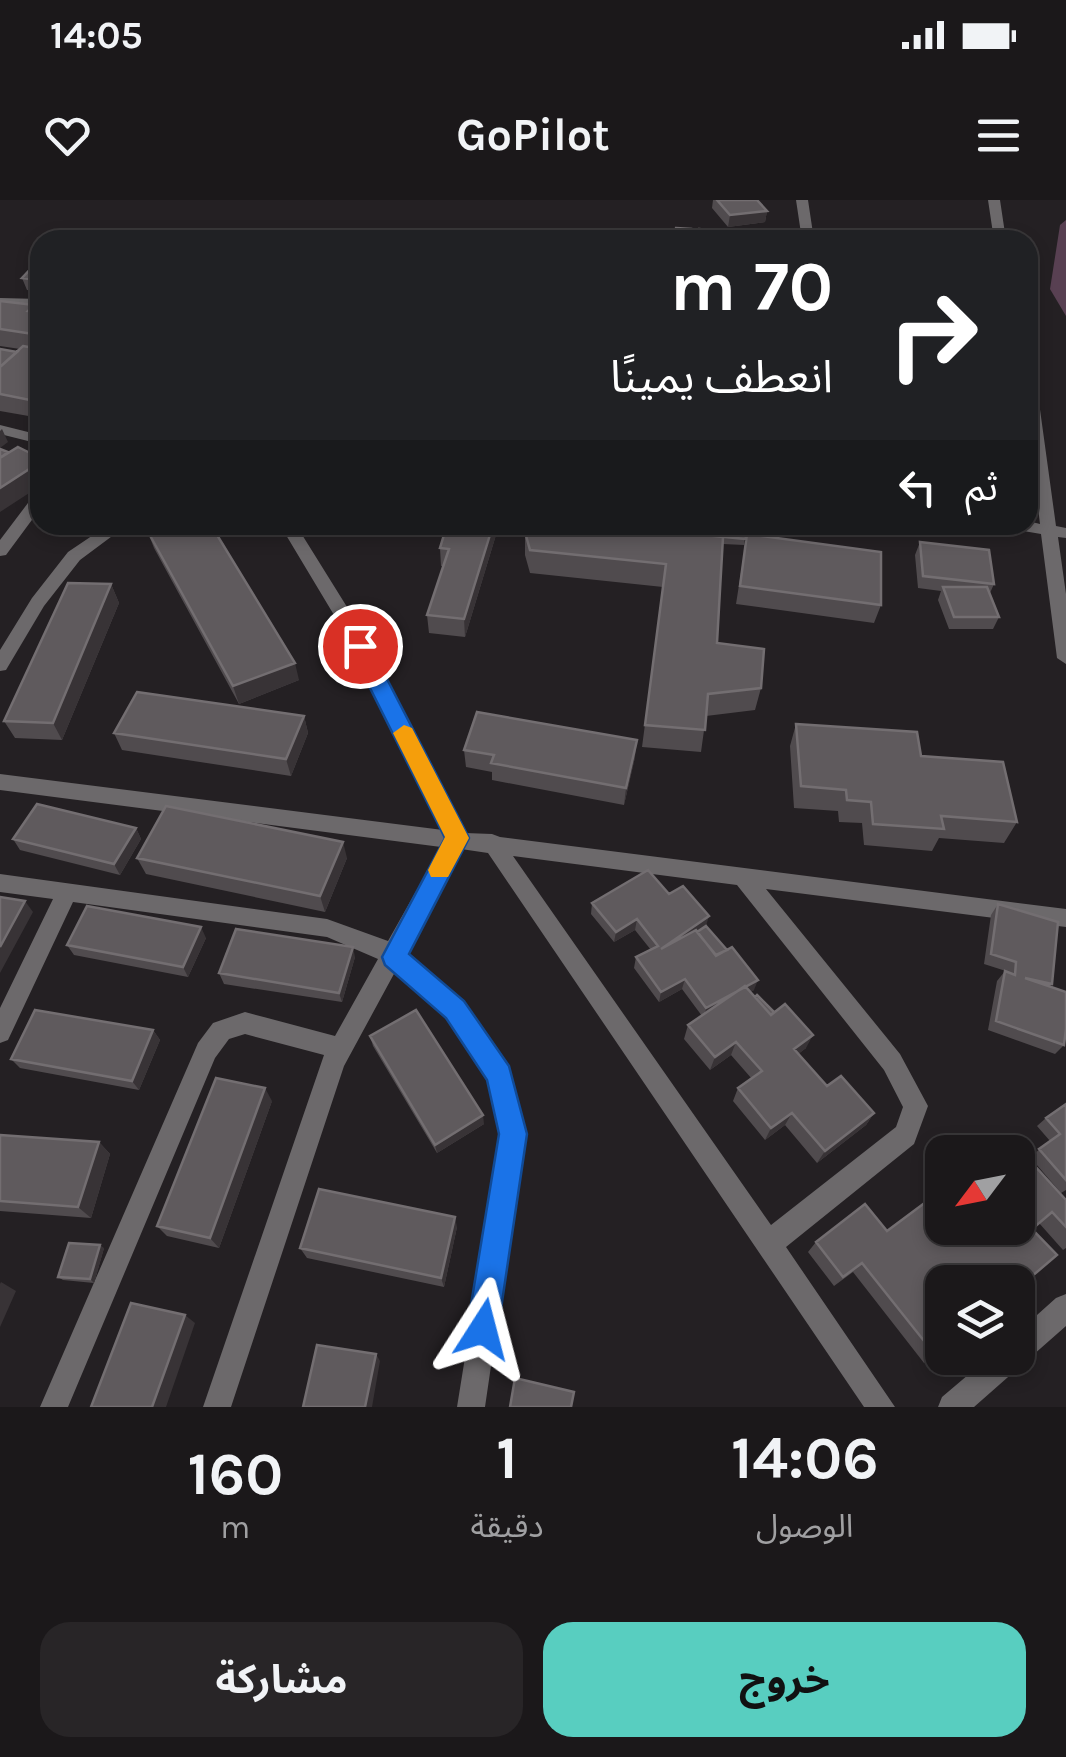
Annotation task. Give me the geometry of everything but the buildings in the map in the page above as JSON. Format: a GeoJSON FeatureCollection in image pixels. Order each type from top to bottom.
{"type":"FeatureCollection","features":[{"type":"Feature","properties":{"kind":"street"},"geometry":{"type":"LineString","coordinates":[[802,200],[806,230]]}},
{"type":"Feature","properties":{"kind":"street"},"geometry":{"type":"LineString","coordinates":[[994,200],[998,230]]}},
{"type":"Feature","properties":{"kind":"street"},"geometry":{"type":"LineString","coordinates":[[0,302],[30,304]]}},
{"type":"Feature","properties":{"kind":"street"},"geometry":{"type":"LineString","coordinates":[[0,429],[30,437]]}},
{"type":"Feature","properties":{"kind":"street"},"geometry":{"type":"LineString","coordinates":[[1038,450],[1066,658]]}},
{"type":"Feature","properties":{"kind":"street"},"geometry":{"type":"LineString","coordinates":[[0,551],[30,511]]}},
{"type":"Feature","properties":{"kind":"street"},"geometry":{"type":"LineString","coordinates":[[1038,527],[1066,533]]}},
{"type":"Feature","properties":{"kind":"street"},"geometry":{"type":"LineString","coordinates":[[0,665],[38,602],[74,556],[104,535]]}},
{"type":"Feature","properties":{"kind":"street"},"geometry":{"type":"LineString","coordinates":[[294,535],[343,614],[457,838]]}},
{"type":"Feature","properties":{"kind":"street"},"geometry":{"type":"LineString","coordinates":[[0,782],[1066,918]]}},
{"type":"Feature","properties":{"kind":"street"},"geometry":{"type":"LineString","coordinates":[[217,1407],[341,1048],[457,838]]}},
{"type":"Feature","properties":{"kind":"street"},"geometry":{"type":"LineString","coordinates":[[492,842],[881,1407]]}},
{"type":"Feature","properties":{"kind":"street"},"geometry":{"type":"LineString","coordinates":[[742,875],[892,1062],[916,1106],[905,1136],[769,1244]]}},
{"type":"Feature","properties":{"kind":"street"},"geometry":{"type":"LineString","coordinates":[[0,883],[327,928],[375,944],[455,1010],[499,1076],[513,1134],[471,1407]]}},
{"type":"Feature","properties":{"kind":"street"},"geometry":{"type":"LineString","coordinates":[[0,1032],[67,892]]}},
{"type":"Feature","properties":{"kind":"street"},"geometry":{"type":"LineString","coordinates":[[54,1407],[206,1051],[221,1031],[245,1023],[341,1048]]}},
{"type":"Feature","properties":{"kind":"street"},"geometry":{"type":"LineString","coordinates":[[1035,1335],[1066,1308]]}},
{"type":"Feature","properties":{"kind":"street"},"geometry":{"type":"LineString","coordinates":[[952,1407],[990,1375]]}},
{"type":"Feature","properties":{"kind":"shaded area"},"geometry":{"type":"Polygon","coordinates":[[[1066,220],[1066,316],[1050,289],[1060,225],[1066,220]]]}},
{"type":"Feature","properties":{"kind":"slow traffic"},"geometry":{"type":"LineString","coordinates":[[404,733],[457,838],[440,870]]}},
{"type":"Feature","properties":{"kind":"route"},"geometry":{"type":"LineString","coordinates":[[360,646],[457,838],[394,957],[455,1010],[499,1076],[513,1134],[483,1329]]}}]}
